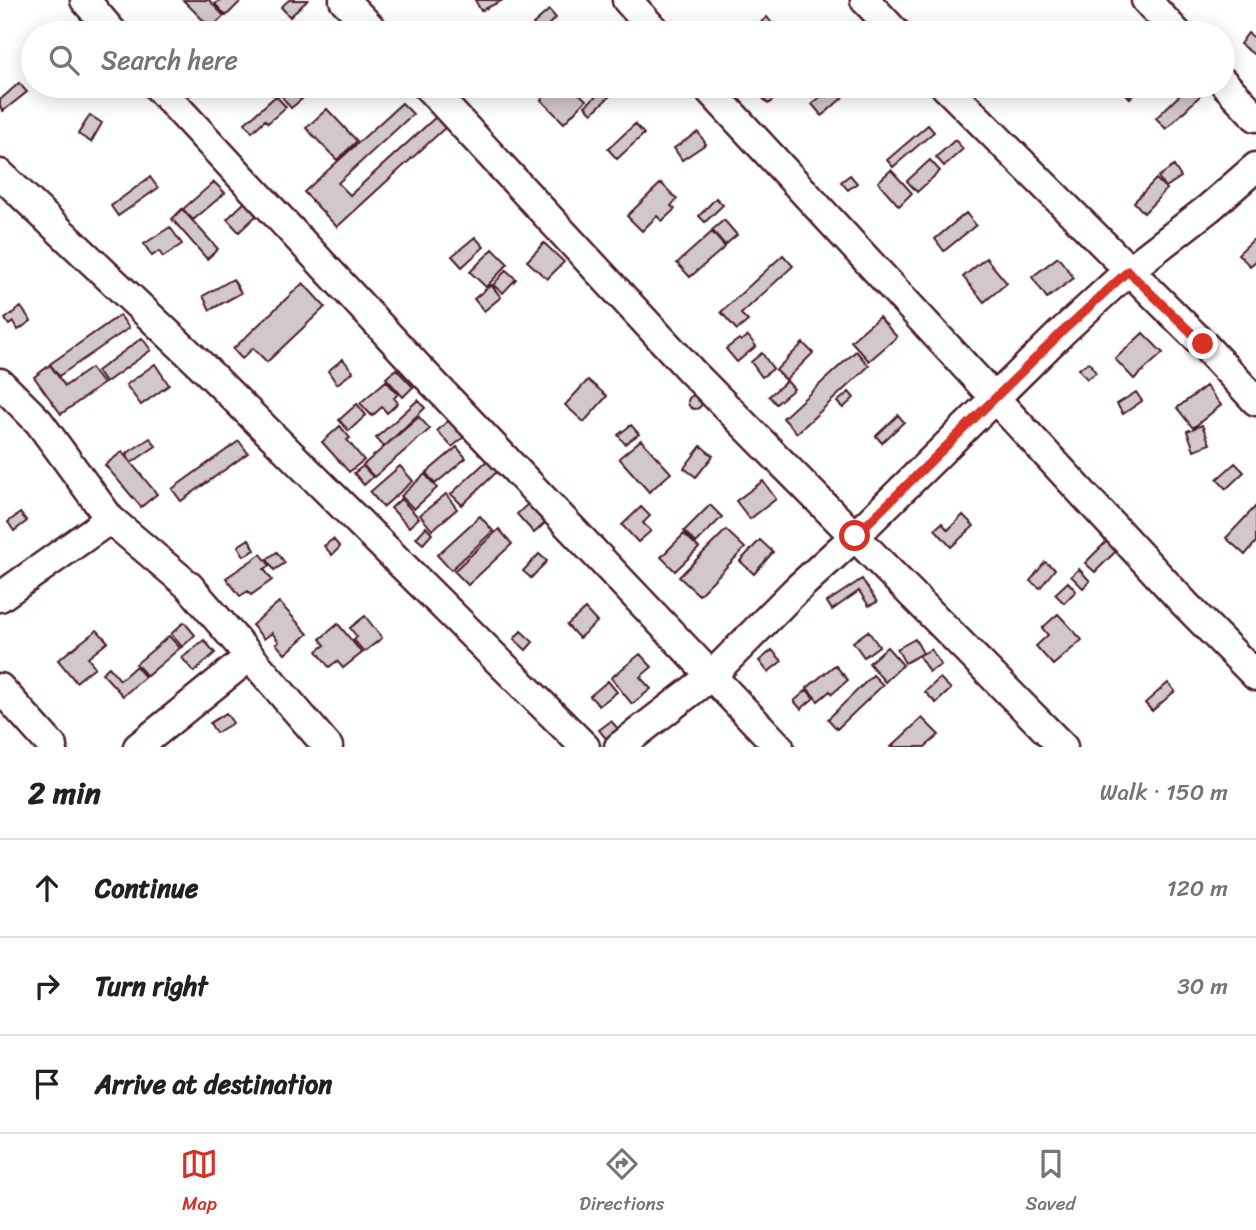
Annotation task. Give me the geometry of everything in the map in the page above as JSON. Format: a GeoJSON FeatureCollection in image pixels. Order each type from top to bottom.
{"type":"FeatureCollection","features":[{"type":"Feature","properties":{"kind":"street"},"geometry":{"type":"LineString","coordinates":[[85,0],[103,21]]}},
{"type":"Feature","properties":{"kind":"street"},"geometry":{"type":"LineString","coordinates":[[344,0],[364,21]]}},
{"type":"Feature","properties":{"kind":"street"},"geometry":{"type":"LineString","coordinates":[[627,0],[646,21]]}},
{"type":"Feature","properties":{"kind":"street"},"geometry":{"type":"LineString","coordinates":[[864,0],[884,21]]}},
{"type":"Feature","properties":{"kind":"street"},"geometry":{"type":"LineString","coordinates":[[1146,0],[1166,21]]}},
{"type":"Feature","properties":{"kind":"street"},"geometry":{"type":"LineString","coordinates":[[1235,94],[1255,114]]}},
{"type":"Feature","properties":{"kind":"street"},"geometry":{"type":"LineString","coordinates":[[168,98],[779,747]]}},
{"type":"Feature","properties":{"kind":"street"},"geometry":{"type":"LineString","coordinates":[[438,98],[692,372],[1063,747]]}},
{"type":"Feature","properties":{"kind":"street"},"geometry":{"type":"LineString","coordinates":[[717,98],[1185,604],[1256,676]]}},
{"type":"Feature","properties":{"kind":"street"},"geometry":{"type":"LineString","coordinates":[[957,98],[1203,344],[1256,401]]}},
{"type":"Feature","properties":{"kind":"street"},"geometry":{"type":"LineString","coordinates":[[619,747],[711,676],[794,591],[855,536],[1128,271],[1209,208],[1256,167]]}},
{"type":"Feature","properties":{"kind":"street"},"geometry":{"type":"LineString","coordinates":[[0,174],[199,363],[585,747]]}},
{"type":"Feature","properties":{"kind":"street"},"geometry":{"type":"LineString","coordinates":[[0,383],[39,422],[110,519],[188,586],[328,747]]}},
{"type":"Feature","properties":{"kind":"street"},"geometry":{"type":"LineString","coordinates":[[0,597],[110,519]]}},
{"type":"Feature","properties":{"kind":"street"},"geometry":{"type":"LineString","coordinates":[[138,747],[250,657]]}},
{"type":"Feature","properties":{"kind":"street"},"geometry":{"type":"LineString","coordinates":[[0,688],[53,747]]}},
{"type":"Feature","properties":{"kind":"building"},"geometry":{"type":"Polygon","coordinates":[[[183,0],[209,0],[224,16],[219,21],[204,21],[183,0]]]}},
{"type":"Feature","properties":{"kind":"building"},"geometry":{"type":"Polygon","coordinates":[[[220,0],[242,0],[226,16],[215,4],[220,0]]]}},
{"type":"Feature","properties":{"kind":"building"},"geometry":{"type":"Polygon","coordinates":[[[289,0],[308,0],[290,17],[281,7],[289,0]]]}},
{"type":"Feature","properties":{"kind":"building"},"geometry":{"type":"Polygon","coordinates":[[[475,0],[503,0],[481,11],[475,0]]]}},
{"type":"Feature","properties":{"kind":"building"},"geometry":{"type":"Polygon","coordinates":[[[549,10],[556,18],[553,21],[536,21],[549,10]]]}},
{"type":"Feature","properties":{"kind":"building"},"geometry":{"type":"Polygon","coordinates":[[[1248,33],[1256,39],[1256,56],[1240,44],[1248,33]]]}},
{"type":"Feature","properties":{"kind":"building"},"geometry":{"type":"Polygon","coordinates":[[[19,83],[21,85],[21,97],[3,111],[0,100],[19,83]]]}},
{"type":"Feature","properties":{"kind":"building"},"geometry":{"type":"Polygon","coordinates":[[[274,98],[278,98],[286,107],[268,123],[265,120],[252,132],[245,123],[274,98]]]}},
{"type":"Feature","properties":{"kind":"building"},"geometry":{"type":"Polygon","coordinates":[[[283,98],[301,98],[302,99],[291,108],[283,98]]]}},
{"type":"Feature","properties":{"kind":"building"},"geometry":{"type":"Polygon","coordinates":[[[584,98],[586,100],[564,123],[541,100],[584,98]]]}},
{"type":"Feature","properties":{"kind":"building"},"geometry":{"type":"Polygon","coordinates":[[[594,98],[608,98],[592,113],[585,106],[594,98]]]}},
{"type":"Feature","properties":{"kind":"building"},"geometry":{"type":"Polygon","coordinates":[[[763,98],[776,98],[768,104],[763,98]]]}},
{"type":"Feature","properties":{"kind":"building"},"geometry":{"type":"Polygon","coordinates":[[[819,98],[842,98],[822,116],[812,104],[819,98]]]}},
{"type":"Feature","properties":{"kind":"building"},"geometry":{"type":"Polygon","coordinates":[[[1177,98],[1198,98],[1166,129],[1156,118],[1177,98]]]}},
{"type":"Feature","properties":{"kind":"building"},"geometry":{"type":"Polygon","coordinates":[[[402,103],[413,114],[338,183],[350,195],[437,116],[447,126],[337,227],[304,192],[402,103]]]}},
{"type":"Feature","properties":{"kind":"building"},"geometry":{"type":"Polygon","coordinates":[[[327,109],[357,141],[337,160],[306,128],[327,109]]]}},
{"type":"Feature","properties":{"kind":"building"},"geometry":{"type":"Polygon","coordinates":[[[90,115],[102,123],[91,142],[78,134],[90,115]]]}},
{"type":"Feature","properties":{"kind":"building"},"geometry":{"type":"Polygon","coordinates":[[[635,124],[644,134],[617,159],[608,149],[635,124]]]}},
{"type":"Feature","properties":{"kind":"building"},"geometry":{"type":"Polygon","coordinates":[[[928,125],[934,132],[893,167],[887,160],[928,125]]]}},
{"type":"Feature","properties":{"kind":"building"},"geometry":{"type":"Polygon","coordinates":[[[698,132],[706,144],[682,160],[674,148],[698,132]]]}},
{"type":"Feature","properties":{"kind":"building"},"geometry":{"type":"Polygon","coordinates":[[[955,140],[963,149],[944,166],[936,157],[955,140]]]}},
{"type":"Feature","properties":{"kind":"building"},"geometry":{"type":"Polygon","coordinates":[[[930,160],[940,171],[917,192],[907,181],[930,160]]]}},
{"type":"Feature","properties":{"kind":"building"},"geometry":{"type":"Polygon","coordinates":[[[1174,166],[1181,177],[1166,187],[1158,177],[1174,166]]]}},
{"type":"Feature","properties":{"kind":"building"},"geometry":{"type":"Polygon","coordinates":[[[891,170],[912,193],[899,206],[878,182],[891,170]]]}},
{"type":"Feature","properties":{"kind":"building"},"geometry":{"type":"Polygon","coordinates":[[[850,175],[857,183],[848,190],[841,182],[850,175]]]}},
{"type":"Feature","properties":{"kind":"building"},"geometry":{"type":"Polygon","coordinates":[[[150,177],[158,188],[118,216],[111,206],[150,177]]]}},
{"type":"Feature","properties":{"kind":"building"},"geometry":{"type":"Polygon","coordinates":[[[1156,179],[1167,189],[1144,213],[1134,202],[1156,179]]]}},
{"type":"Feature","properties":{"kind":"building"},"geometry":{"type":"Polygon","coordinates":[[[214,182],[225,193],[193,220],[183,209],[214,182]]]}},
{"type":"Feature","properties":{"kind":"building"},"geometry":{"type":"Polygon","coordinates":[[[661,183],[677,199],[671,206],[675,209],[662,221],[657,216],[642,231],[627,216],[661,183]]]}},
{"type":"Feature","properties":{"kind":"building"},"geometry":{"type":"Polygon","coordinates":[[[716,198],[723,205],[705,222],[699,216],[716,198]]]}},
{"type":"Feature","properties":{"kind":"building"},"geometry":{"type":"Polygon","coordinates":[[[245,202],[257,215],[239,232],[227,219],[245,202]]]}},
{"type":"Feature","properties":{"kind":"building"},"geometry":{"type":"Polygon","coordinates":[[[182,209],[218,249],[207,259],[172,219],[182,209]]]}},
{"type":"Feature","properties":{"kind":"building"},"geometry":{"type":"Polygon","coordinates":[[[966,213],[976,225],[944,251],[935,239],[966,213]]]}},
{"type":"Feature","properties":{"kind":"building"},"geometry":{"type":"Polygon","coordinates":[[[724,220],[737,235],[725,245],[712,230],[724,220]]]}},
{"type":"Feature","properties":{"kind":"building"},"geometry":{"type":"Polygon","coordinates":[[[170,227],[182,244],[163,257],[159,251],[152,256],[144,244],[170,227]]]}},
{"type":"Feature","properties":{"kind":"building"},"geometry":{"type":"Polygon","coordinates":[[[712,232],[725,247],[690,277],[677,263],[712,232]]]}},
{"type":"Feature","properties":{"kind":"building"},"geometry":{"type":"Polygon","coordinates":[[[475,237],[484,247],[462,267],[452,256],[475,237]]]}},
{"type":"Feature","properties":{"kind":"building"},"geometry":{"type":"Polygon","coordinates":[[[1256,237],[1256,261],[1250,266],[1238,254],[1256,237]]]}},
{"type":"Feature","properties":{"kind":"building"},"geometry":{"type":"Polygon","coordinates":[[[544,243],[564,262],[547,279],[527,261],[544,243]]]}},
{"type":"Feature","properties":{"kind":"building"},"geometry":{"type":"Polygon","coordinates":[[[493,249],[508,264],[486,287],[470,272],[493,249]]]}},
{"type":"Feature","properties":{"kind":"building"},"geometry":{"type":"Polygon","coordinates":[[[783,255],[793,266],[741,314],[748,321],[737,330],[721,312],[783,255]]]}},
{"type":"Feature","properties":{"kind":"building"},"geometry":{"type":"Polygon","coordinates":[[[1058,257],[1074,278],[1047,298],[1032,277],[1058,257]]]}},
{"type":"Feature","properties":{"kind":"building"},"geometry":{"type":"Polygon","coordinates":[[[986,258],[1007,283],[984,302],[963,277],[986,258]]]}},
{"type":"Feature","properties":{"kind":"building"},"geometry":{"type":"Polygon","coordinates":[[[506,270],[516,279],[503,293],[493,285],[506,270]]]}},
{"type":"Feature","properties":{"kind":"building"},"geometry":{"type":"Polygon","coordinates":[[[233,279],[241,293],[210,310],[203,296],[233,279]]]}},
{"type":"Feature","properties":{"kind":"building"},"geometry":{"type":"Polygon","coordinates":[[[303,283],[325,307],[267,362],[253,348],[242,359],[233,349],[303,283]]]}},
{"type":"Feature","properties":{"kind":"building"},"geometry":{"type":"Polygon","coordinates":[[[491,285],[501,297],[484,311],[474,299],[491,285]]]}},
{"type":"Feature","properties":{"kind":"building"},"geometry":{"type":"Polygon","coordinates":[[[21,307],[31,321],[18,330],[13,322],[9,325],[5,319],[21,307]]]}},
{"type":"Feature","properties":{"kind":"building"},"geometry":{"type":"Polygon","coordinates":[[[120,315],[129,328],[59,376],[50,364],[120,315]]]}},
{"type":"Feature","properties":{"kind":"building"},"geometry":{"type":"Polygon","coordinates":[[[879,317],[897,337],[869,361],[851,341],[879,317]]]}},
{"type":"Feature","properties":{"kind":"building"},"geometry":{"type":"Polygon","coordinates":[[[1143,333],[1163,353],[1134,379],[1115,359],[1143,333]]]}},
{"type":"Feature","properties":{"kind":"building"},"geometry":{"type":"Polygon","coordinates":[[[748,336],[756,346],[737,362],[726,349],[748,336]]]}},
{"type":"Feature","properties":{"kind":"building"},"geometry":{"type":"Polygon","coordinates":[[[142,338],[151,350],[105,383],[97,371],[142,338]]]}},
{"type":"Feature","properties":{"kind":"building"},"geometry":{"type":"Polygon","coordinates":[[[803,343],[813,353],[786,380],[776,370],[803,343]]]}},
{"type":"Feature","properties":{"kind":"building"},"geometry":{"type":"Polygon","coordinates":[[[856,351],[869,366],[797,433],[783,418],[856,351]]]}},
{"type":"Feature","properties":{"kind":"building"},"geometry":{"type":"Polygon","coordinates":[[[762,353],[773,369],[762,377],[751,362],[762,353]]]}},
{"type":"Feature","properties":{"kind":"building"},"geometry":{"type":"Polygon","coordinates":[[[343,359],[353,372],[337,384],[328,371],[343,359]]]}},
{"type":"Feature","properties":{"kind":"building"},"geometry":{"type":"Polygon","coordinates":[[[1089,362],[1096,373],[1087,379],[1079,369],[1089,362]]]}},
{"type":"Feature","properties":{"kind":"building"},"geometry":{"type":"Polygon","coordinates":[[[155,364],[169,385],[141,405],[126,385],[155,364]]]}},
{"type":"Feature","properties":{"kind":"building"},"geometry":{"type":"Polygon","coordinates":[[[50,365],[65,386],[91,368],[103,384],[61,414],[34,377],[50,365]]]}},
{"type":"Feature","properties":{"kind":"building"},"geometry":{"type":"Polygon","coordinates":[[[396,369],[413,387],[403,397],[386,378],[396,369]]]}},
{"type":"Feature","properties":{"kind":"building"},"geometry":{"type":"Polygon","coordinates":[[[588,380],[607,396],[584,422],[565,405],[588,380]]]}},
{"type":"Feature","properties":{"kind":"building"},"geometry":{"type":"Polygon","coordinates":[[[386,381],[398,394],[394,398],[398,403],[387,413],[382,407],[372,416],[360,403],[386,381]]]}},
{"type":"Feature","properties":{"kind":"building"},"geometry":{"type":"Polygon","coordinates":[[[787,381],[794,389],[776,404],[769,396],[787,381]]]}},
{"type":"Feature","properties":{"kind":"building"},"geometry":{"type":"Polygon","coordinates":[[[1206,386],[1221,405],[1193,428],[1177,408],[1206,386]]]}},
{"type":"Feature","properties":{"kind":"building"},"geometry":{"type":"Polygon","coordinates":[[[849,392],[854,398],[843,408],[837,402],[849,392]]]}},
{"type":"Feature","properties":{"kind":"building"},"geometry":{"type":"Polygon","coordinates":[[[1136,392],[1142,401],[1123,414],[1117,404],[1136,392]]]}},
{"type":"Feature","properties":{"kind":"building"},"geometry":{"type":"Polygon","coordinates":[[[695,395],[700,397],[700,407],[695,409],[690,407],[688,402],[690,397],[695,395]]]}},
{"type":"Feature","properties":{"kind":"building"},"geometry":{"type":"Polygon","coordinates":[[[418,400],[425,408],[384,447],[376,438],[418,400]]]}},
{"type":"Feature","properties":{"kind":"building"},"geometry":{"type":"Polygon","coordinates":[[[357,404],[366,415],[349,431],[339,420],[357,404]]]}},
{"type":"Feature","properties":{"kind":"building"},"geometry":{"type":"Polygon","coordinates":[[[898,415],[904,422],[882,443],[876,436],[898,415]]]}},
{"type":"Feature","properties":{"kind":"building"},"geometry":{"type":"Polygon","coordinates":[[[419,417],[430,429],[374,477],[363,465],[419,417]]]}},
{"type":"Feature","properties":{"kind":"building"},"geometry":{"type":"Polygon","coordinates":[[[449,420],[464,437],[452,447],[437,431],[449,420]]]}},
{"type":"Feature","properties":{"kind":"building"},"geometry":{"type":"Polygon","coordinates":[[[631,425],[639,434],[625,444],[618,435],[631,425]]]}},
{"type":"Feature","properties":{"kind":"building"},"geometry":{"type":"Polygon","coordinates":[[[1202,425],[1210,444],[1194,450],[1187,431],[1202,425]]]}},
{"type":"Feature","properties":{"kind":"building"},"geometry":{"type":"Polygon","coordinates":[[[340,426],[350,438],[347,440],[364,460],[349,472],[322,442],[340,426]]]}},
{"type":"Feature","properties":{"kind":"building"},"geometry":{"type":"Polygon","coordinates":[[[150,438],[156,446],[131,463],[126,454],[150,438]]]}},
{"type":"Feature","properties":{"kind":"building"},"geometry":{"type":"Polygon","coordinates":[[[641,440],[671,473],[649,492],[619,458],[641,440]]]}},
{"type":"Feature","properties":{"kind":"building"},"geometry":{"type":"Polygon","coordinates":[[[239,441],[248,453],[181,501],[172,489],[239,441]]]}},
{"type":"Feature","properties":{"kind":"building"},"geometry":{"type":"Polygon","coordinates":[[[701,446],[713,456],[696,477],[684,468],[701,446]]]}},
{"type":"Feature","properties":{"kind":"building"},"geometry":{"type":"Polygon","coordinates":[[[457,447],[466,458],[435,484],[426,473],[457,447]]]}},
{"type":"Feature","properties":{"kind":"building"},"geometry":{"type":"Polygon","coordinates":[[[122,452],[157,494],[141,507],[105,465],[122,452]]]}},
{"type":"Feature","properties":{"kind":"building"},"geometry":{"type":"Polygon","coordinates":[[[491,457],[501,468],[462,505],[451,494],[491,457]]]}},
{"type":"Feature","properties":{"kind":"building"},"geometry":{"type":"Polygon","coordinates":[[[1235,463],[1244,472],[1226,489],[1217,479],[1235,463]]]}},
{"type":"Feature","properties":{"kind":"building"},"geometry":{"type":"Polygon","coordinates":[[[363,466],[373,477],[364,485],[354,473],[363,466]]]}},
{"type":"Feature","properties":{"kind":"building"},"geometry":{"type":"Polygon","coordinates":[[[400,466],[413,481],[383,507],[370,492],[400,466]]]}},
{"type":"Feature","properties":{"kind":"building"},"geometry":{"type":"Polygon","coordinates":[[[425,474],[437,488],[414,509],[401,496],[425,474]]]}},
{"type":"Feature","properties":{"kind":"building"},"geometry":{"type":"Polygon","coordinates":[[[763,481],[776,499],[750,519],[736,501],[763,481]]]}},
{"type":"Feature","properties":{"kind":"building"},"geometry":{"type":"Polygon","coordinates":[[[446,494],[457,509],[432,530],[420,515],[446,494]]]}},
{"type":"Feature","properties":{"kind":"building"},"geometry":{"type":"Polygon","coordinates":[[[401,499],[419,518],[409,527],[391,508],[401,499]]]}},
{"type":"Feature","properties":{"kind":"building"},"geometry":{"type":"Polygon","coordinates":[[[528,504],[545,523],[534,533],[517,514],[528,504]]]}},
{"type":"Feature","properties":{"kind":"building"},"geometry":{"type":"Polygon","coordinates":[[[710,505],[722,517],[696,543],[684,531],[710,505]]]}},
{"type":"Feature","properties":{"kind":"building"},"geometry":{"type":"Polygon","coordinates":[[[1256,506],[1256,542],[1245,555],[1226,538],[1256,506]]]}},
{"type":"Feature","properties":{"kind":"building"},"geometry":{"type":"Polygon","coordinates":[[[641,507],[650,516],[643,523],[651,531],[638,542],[622,525],[641,507]]]}},
{"type":"Feature","properties":{"kind":"building"},"geometry":{"type":"Polygon","coordinates":[[[20,513],[27,521],[14,531],[8,522],[20,513]]]}},
{"type":"Feature","properties":{"kind":"building"},"geometry":{"type":"Polygon","coordinates":[[[963,515],[974,526],[951,547],[935,529],[942,523],[948,530],[963,515]]]}},
{"type":"Feature","properties":{"kind":"building"},"geometry":{"type":"Polygon","coordinates":[[[480,516],[493,531],[451,570],[437,555],[480,516]]]}},
{"type":"Feature","properties":{"kind":"building"},"geometry":{"type":"Polygon","coordinates":[[[426,527],[432,534],[423,544],[416,538],[426,527]]]}},
{"type":"Feature","properties":{"kind":"building"},"geometry":{"type":"Polygon","coordinates":[[[499,529],[512,544],[468,585],[454,571],[499,529]]]}},
{"type":"Feature","properties":{"kind":"building"},"geometry":{"type":"Polygon","coordinates":[[[726,530],[745,548],[699,595],[679,577],[726,530]]]}},
{"type":"Feature","properties":{"kind":"building"},"geometry":{"type":"Polygon","coordinates":[[[684,534],[699,548],[675,571],[661,557],[684,534]]]}},
{"type":"Feature","properties":{"kind":"building"},"geometry":{"type":"Polygon","coordinates":[[[249,539],[255,550],[244,556],[238,546],[249,539]]]}},
{"type":"Feature","properties":{"kind":"building"},"geometry":{"type":"Polygon","coordinates":[[[333,539],[340,547],[332,555],[324,546],[333,539]]]}},
{"type":"Feature","properties":{"kind":"building"},"geometry":{"type":"Polygon","coordinates":[[[1109,539],[1119,548],[1095,572],[1085,563],[1109,539]]]}},
{"type":"Feature","properties":{"kind":"building"},"geometry":{"type":"Polygon","coordinates":[[[760,540],[773,552],[754,574],[740,561],[760,540]]]}},
{"type":"Feature","properties":{"kind":"building"},"geometry":{"type":"Polygon","coordinates":[[[277,552],[285,563],[274,570],[267,559],[277,552]]]}},
{"type":"Feature","properties":{"kind":"building"},"geometry":{"type":"Polygon","coordinates":[[[261,554],[270,566],[264,569],[272,580],[251,595],[248,591],[240,596],[226,578],[261,554]]]}},
{"type":"Feature","properties":{"kind":"building"},"geometry":{"type":"Polygon","coordinates":[[[539,554],[547,561],[531,578],[523,571],[539,554]]]}},
{"type":"Feature","properties":{"kind":"building"},"geometry":{"type":"Polygon","coordinates":[[[1045,562],[1055,569],[1040,588],[1030,581],[1045,562]]]}},
{"type":"Feature","properties":{"kind":"building"},"geometry":{"type":"Polygon","coordinates":[[[1079,569],[1090,581],[1083,588],[1071,576],[1079,569]]]}},
{"type":"Feature","properties":{"kind":"building"},"geometry":{"type":"Polygon","coordinates":[[[862,579],[877,602],[869,606],[859,591],[832,610],[827,602],[862,579]]]}},
{"type":"Feature","properties":{"kind":"building"},"geometry":{"type":"Polygon","coordinates":[[[1068,582],[1076,591],[1064,603],[1055,594],[1068,582]]]}},
{"type":"Feature","properties":{"kind":"building"},"geometry":{"type":"Polygon","coordinates":[[[279,602],[308,634],[285,654],[276,644],[279,642],[272,633],[264,639],[252,625],[279,602]]]}},
{"type":"Feature","properties":{"kind":"building"},"geometry":{"type":"Polygon","coordinates":[[[585,609],[597,622],[579,638],[567,625],[585,609]]]}},
{"type":"Feature","properties":{"kind":"building"},"geometry":{"type":"Polygon","coordinates":[[[1058,614],[1082,640],[1053,665],[1036,646],[1048,635],[1042,628],[1058,614]]]}},
{"type":"Feature","properties":{"kind":"building"},"geometry":{"type":"Polygon","coordinates":[[[365,616],[382,638],[364,652],[354,640],[357,637],[350,628],[365,616]]]}},
{"type":"Feature","properties":{"kind":"building"},"geometry":{"type":"Polygon","coordinates":[[[184,622],[195,635],[182,647],[171,634],[184,622]]]}},
{"type":"Feature","properties":{"kind":"building"},"geometry":{"type":"Polygon","coordinates":[[[338,624],[362,653],[343,668],[337,661],[329,667],[317,651],[325,645],[320,639],[338,624]]]}},
{"type":"Feature","properties":{"kind":"building"},"geometry":{"type":"Polygon","coordinates":[[[97,630],[108,642],[88,658],[95,667],[76,682],[58,660],[97,630]]]}},
{"type":"Feature","properties":{"kind":"building"},"geometry":{"type":"Polygon","coordinates":[[[521,631],[533,642],[526,650],[514,639],[521,631]]]}},
{"type":"Feature","properties":{"kind":"building"},"geometry":{"type":"Polygon","coordinates":[[[868,631],[879,646],[864,657],[853,642],[868,631]]]}},
{"type":"Feature","properties":{"kind":"building"},"geometry":{"type":"Polygon","coordinates":[[[169,636],[180,648],[147,676],[136,664],[169,636]]]}},
{"type":"Feature","properties":{"kind":"building"},"geometry":{"type":"Polygon","coordinates":[[[915,639],[923,653],[905,663],[897,649],[915,639]]]}},
{"type":"Feature","properties":{"kind":"building"},"geometry":{"type":"Polygon","coordinates":[[[204,640],[215,653],[194,672],[182,658],[204,640]]]}},
{"type":"Feature","properties":{"kind":"building"},"geometry":{"type":"Polygon","coordinates":[[[887,647],[903,665],[885,682],[869,663],[887,647]]]}},
{"type":"Feature","properties":{"kind":"building"},"geometry":{"type":"Polygon","coordinates":[[[931,649],[941,665],[929,672],[919,656],[931,649]]]}},
{"type":"Feature","properties":{"kind":"building"},"geometry":{"type":"Polygon","coordinates":[[[772,650],[782,661],[768,672],[759,661],[772,650]]]}},
{"type":"Feature","properties":{"kind":"building"},"geometry":{"type":"Polygon","coordinates":[[[640,654],[652,667],[640,677],[651,689],[632,704],[611,678],[640,654]]]}},
{"type":"Feature","properties":{"kind":"building"},"geometry":{"type":"Polygon","coordinates":[[[835,665],[848,680],[832,694],[830,691],[818,701],[807,688],[835,665]]]}},
{"type":"Feature","properties":{"kind":"building"},"geometry":{"type":"Polygon","coordinates":[[[136,666],[145,677],[123,696],[102,673],[109,667],[120,680],[136,666]]]}},
{"type":"Feature","properties":{"kind":"building"},"geometry":{"type":"Polygon","coordinates":[[[873,675],[883,685],[837,729],[828,719],[873,675]]]}},
{"type":"Feature","properties":{"kind":"building"},"geometry":{"type":"Polygon","coordinates":[[[940,678],[951,689],[936,703],[925,692],[940,678]]]}},
{"type":"Feature","properties":{"kind":"building"},"geometry":{"type":"Polygon","coordinates":[[[608,681],[617,692],[599,706],[590,696],[608,681]]]}},
{"type":"Feature","properties":{"kind":"building"},"geometry":{"type":"Polygon","coordinates":[[[1168,683],[1175,691],[1152,711],[1145,703],[1168,683]]]}},
{"type":"Feature","properties":{"kind":"building"},"geometry":{"type":"Polygon","coordinates":[[[807,690],[814,698],[801,709],[794,701],[807,690]]]}},
{"type":"Feature","properties":{"kind":"building"},"geometry":{"type":"Polygon","coordinates":[[[226,713],[233,723],[216,733],[210,723],[226,713]]]}},
{"type":"Feature","properties":{"kind":"building"},"geometry":{"type":"Polygon","coordinates":[[[922,718],[939,735],[925,747],[891,747],[922,718]]]}},
{"type":"Feature","properties":{"kind":"building"},"geometry":{"type":"Polygon","coordinates":[[[611,721],[620,731],[608,741],[599,730],[611,721]]]}},
{"type":"Feature","properties":{"kind":"route"},"geometry":{"type":"LineString","coordinates":[[855,536],[1062,332],[1128,271],[1203,344]]}}]}
